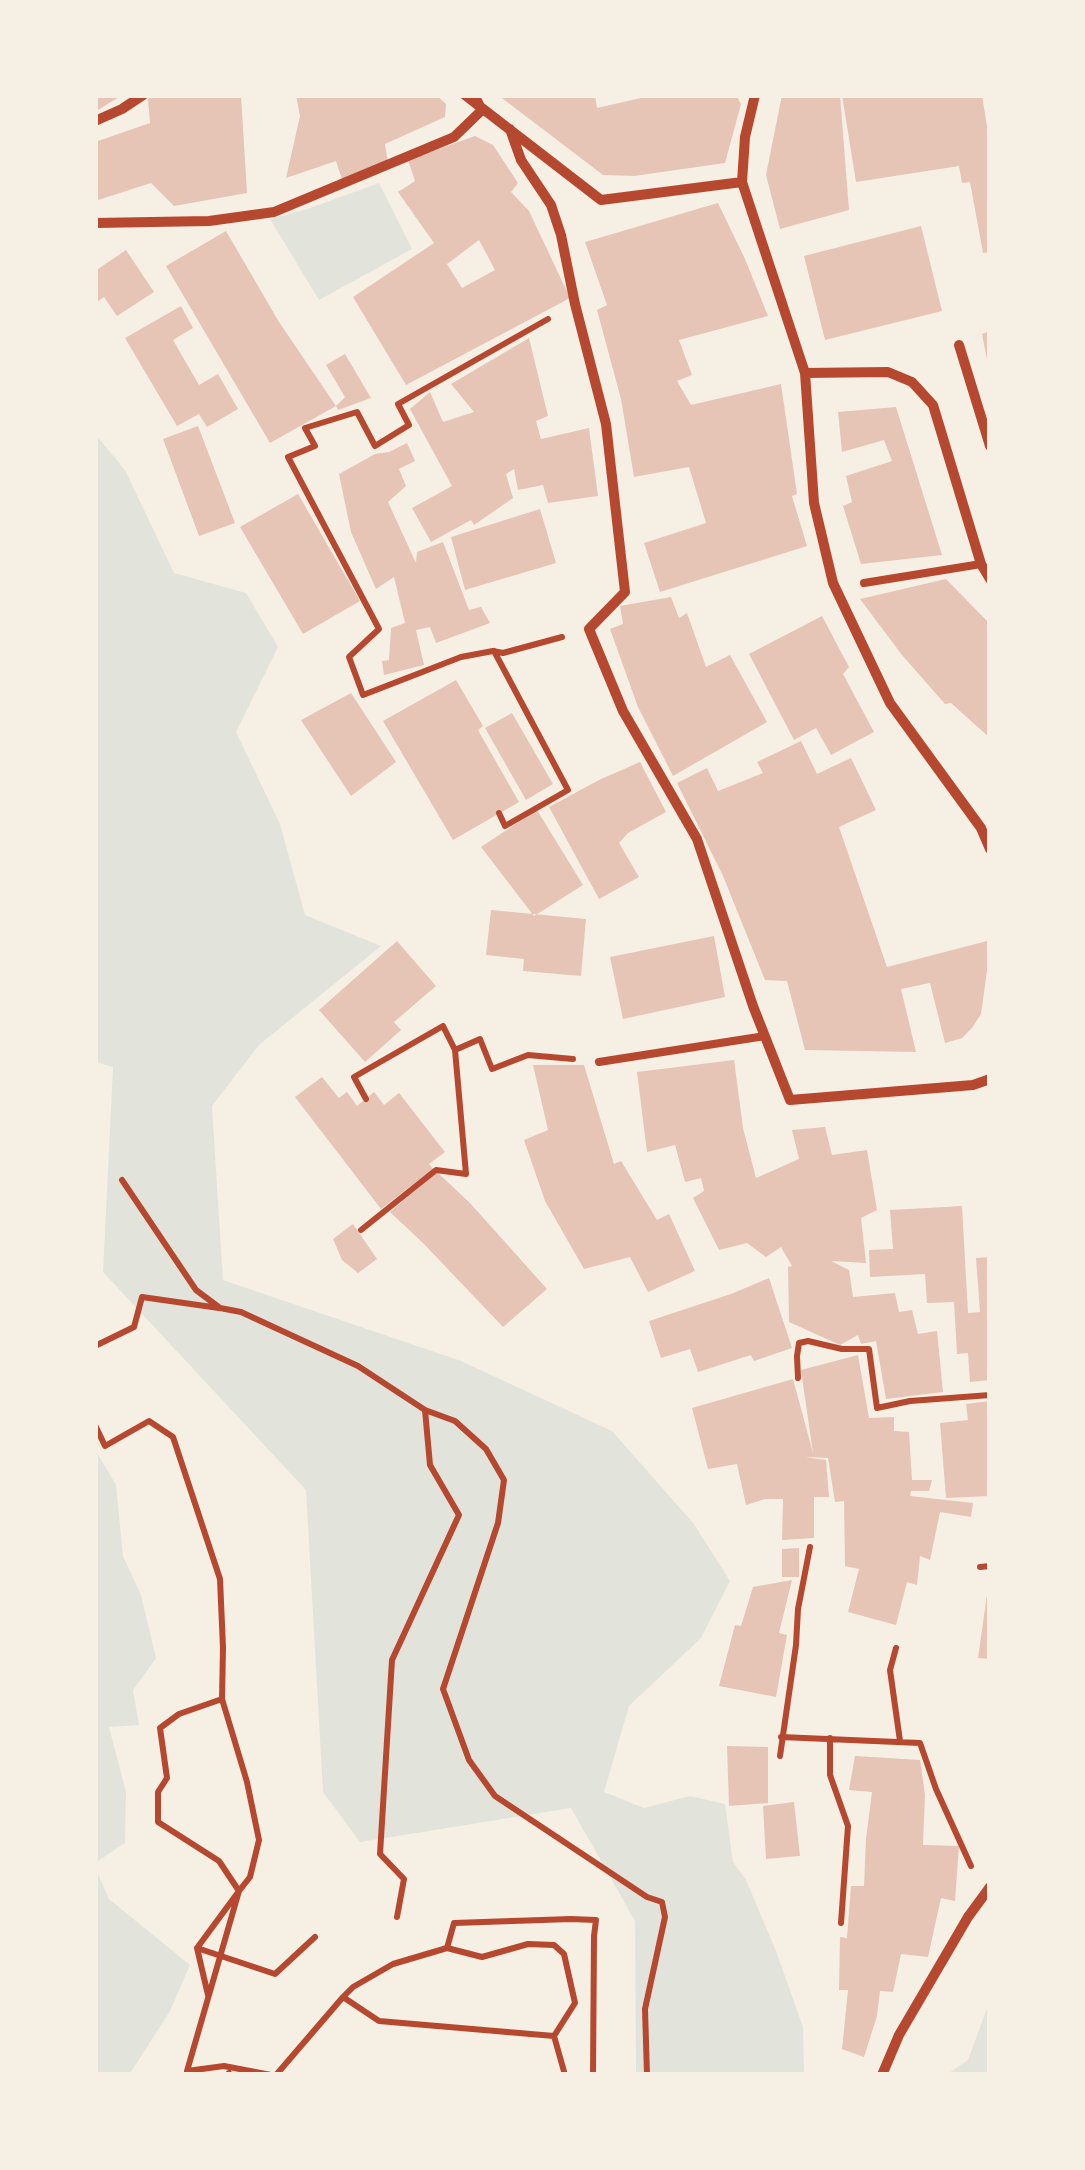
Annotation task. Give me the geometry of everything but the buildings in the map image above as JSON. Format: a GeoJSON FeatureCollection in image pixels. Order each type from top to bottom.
{"type":"FeatureCollection","features":[{"type":"Feature","properties":{"kind":"street"},"geometry":{"type":"LineString","coordinates":[[95,121],[142,95]]}},
{"type":"Feature","properties":{"kind":"street"},"geometry":{"type":"LineString","coordinates":[[465,95],[601,200],[742,182]]}},
{"type":"Feature","properties":{"kind":"street"},"geometry":{"type":"LineString","coordinates":[[474,95],[482,110]]}},
{"type":"Feature","properties":{"kind":"street"},"geometry":{"type":"LineString","coordinates":[[754,95],[745,137],[742,182],[805,373],[814,504],[833,584],[890,703],[981,828],[990,848]]}},
{"type":"Feature","properties":{"kind":"street"},"geometry":{"type":"LineString","coordinates":[[95,223],[210,221],[274,212],[454,138],[482,110]]}},
{"type":"Feature","properties":{"kind":"street"},"geometry":{"type":"LineString","coordinates":[[510,129],[521,160],[551,205],[561,235],[606,424],[625,592],[589,630],[623,711],[696,839],[790,1100],[972,1086],[990,1079]]}},
{"type":"Feature","properties":{"kind":"street"},"geometry":{"type":"LineString","coordinates":[[959,345],[990,446]]}},
{"type":"Feature","properties":{"kind":"street"},"geometry":{"type":"LineString","coordinates":[[805,373],[888,372],[912,382],[933,405],[981,564],[990,579]]}},
{"type":"Feature","properties":{"kind":"street"},"geometry":{"type":"LineString","coordinates":[[882,2075],[899,2035],[987,1890]]}},
{"type":"Feature","properties":{"kind":"lane"},"geometry":{"type":"LineString","coordinates":[[864,583],[981,564]]}},
{"type":"Feature","properties":{"kind":"lane"},"geometry":{"type":"LineString","coordinates":[[599,1062],[765,1036]]}},
{"type":"Feature","properties":{"kind":"path"},"geometry":{"type":"LineString","coordinates":[[575,304],[398,404],[408,424],[375,446],[357,412],[305,428],[316,446],[288,457],[379,629],[349,657],[363,695],[461,657],[493,651],[504,653],[589,630]]}},
{"type":"Feature","properties":{"kind":"path"},"geometry":{"type":"LineString","coordinates":[[493,651],[568,790],[505,826],[499,813]]}},
{"type":"Feature","properties":{"kind":"path"},"geometry":{"type":"LineString","coordinates":[[361,1230],[436,1170],[466,1174],[454,1050],[444,1026],[354,1077],[366,1099]]}},
{"type":"Feature","properties":{"kind":"path"},"geometry":{"type":"LineString","coordinates":[[454,1050],[480,1039],[492,1069],[528,1055],[599,1062]]}},
{"type":"Feature","properties":{"kind":"path"},"geometry":{"type":"LineString","coordinates":[[122,1180],[196,1290],[220,1308]]}},
{"type":"Feature","properties":{"kind":"path"},"geometry":{"type":"LineString","coordinates":[[95,1346],[134,1327],[142,1297],[241,1312],[358,1366],[425,1410],[455,1421],[486,1449],[504,1480],[498,1523],[443,1689],[469,1760],[496,1796],[647,1896],[662,1902],[664,1918],[645,2009],[647,2075]]}},
{"type":"Feature","properties":{"kind":"path"},"geometry":{"type":"LineString","coordinates":[[798,1378],[799,1343],[808,1341],[842,1349],[869,1349],[878,1408],[910,1401],[990,1395]]}},
{"type":"Feature","properties":{"kind":"path"},"geometry":{"type":"LineString","coordinates":[[397,1918],[404,1879],[380,1854],[392,1660],[459,1515],[430,1465],[425,1410]]}},
{"type":"Feature","properties":{"kind":"path"},"geometry":{"type":"LineString","coordinates":[[95,1426],[105,1446],[150,1421],[172,1437],[220,1578],[222,1699],[247,1782],[259,1840],[250,1878],[197,1948],[208,1996]]}},
{"type":"Feature","properties":{"kind":"path"},"geometry":{"type":"LineString","coordinates":[[780,1756],[798,1609],[810,1547]]}},
{"type":"Feature","properties":{"kind":"path"},"geometry":{"type":"LineString","coordinates":[[980,1567],[990,1566]]}},
{"type":"Feature","properties":{"kind":"path"},"geometry":{"type":"LineString","coordinates":[[896,1648],[890,1670],[900,1740]]}},
{"type":"Feature","properties":{"kind":"path"},"geometry":{"type":"LineString","coordinates":[[222,1699],[179,1714],[160,1728],[167,1778],[158,1792],[158,1822],[219,1861],[239,1891]]}},
{"type":"Feature","properties":{"kind":"path"},"geometry":{"type":"LineString","coordinates":[[781,1737],[920,1742],[936,1789],[987,1890]]}},
{"type":"Feature","properties":{"kind":"path"},"geometry":{"type":"LineString","coordinates":[[830,1738],[830,1775],[848,1826],[840,1923]]}},
{"type":"Feature","properties":{"kind":"path"},"geometry":{"type":"LineString","coordinates":[[239,1891],[186,2071],[224,2066],[274,2075],[352,1987],[393,1964],[447,1948],[482,1957],[528,1944],[554,1945],[564,1954],[575,2003],[554,2036],[566,2075]]}},
{"type":"Feature","properties":{"kind":"path"},"geometry":{"type":"LineString","coordinates":[[447,1948],[454,1923],[596,1920],[593,2075]]}},
{"type":"Feature","properties":{"kind":"path"},"geometry":{"type":"LineString","coordinates":[[197,1948],[275,1974],[315,1936]]}},
{"type":"Feature","properties":{"kind":"path"},"geometry":{"type":"LineString","coordinates":[[343,1997],[378,2021],[554,2036]]}},
{"type":"Feature","properties":{"kind":"shaded area"},"geometry":{"type":"Polygon","coordinates":[[[379,183],[412,249],[319,300],[270,219],[379,183]]]}},
{"type":"Feature","properties":{"kind":"shaded area"},"geometry":{"type":"Polygon","coordinates":[[[95,434],[125,470],[174,573],[246,593],[278,647],[236,732],[280,824],[305,915],[381,946],[259,1045],[212,1106],[223,1280],[461,1361],[612,1431],[694,1524],[730,1581],[701,1638],[629,1706],[604,1792],[644,1808],[690,1796],[725,1804],[733,1862],[746,1880],[803,2027],[804,2075],[636,2075],[635,1921],[571,1808],[360,1842],[323,1792],[306,1490],[103,1272],[113,1067],[95,1062],[95,434]]]}},
{"type":"Feature","properties":{"kind":"shaded area"},"geometry":{"type":"Polygon","coordinates":[[[95,1449],[116,1485],[123,1556],[141,1595],[156,1658],[133,1690],[139,1725],[109,1727],[126,1792],[125,1843],[95,1863],[95,1449]]]}},
{"type":"Feature","properties":{"kind":"shaded area"},"geometry":{"type":"Polygon","coordinates":[[[95,1867],[109,1899],[190,1965],[170,2011],[129,2075],[95,2075],[95,1867]]]}},
{"type":"Feature","properties":{"kind":"shaded area"},"geometry":{"type":"Polygon","coordinates":[[[990,2000],[990,2075],[946,2075],[968,2060],[990,2000]]]}}]}
